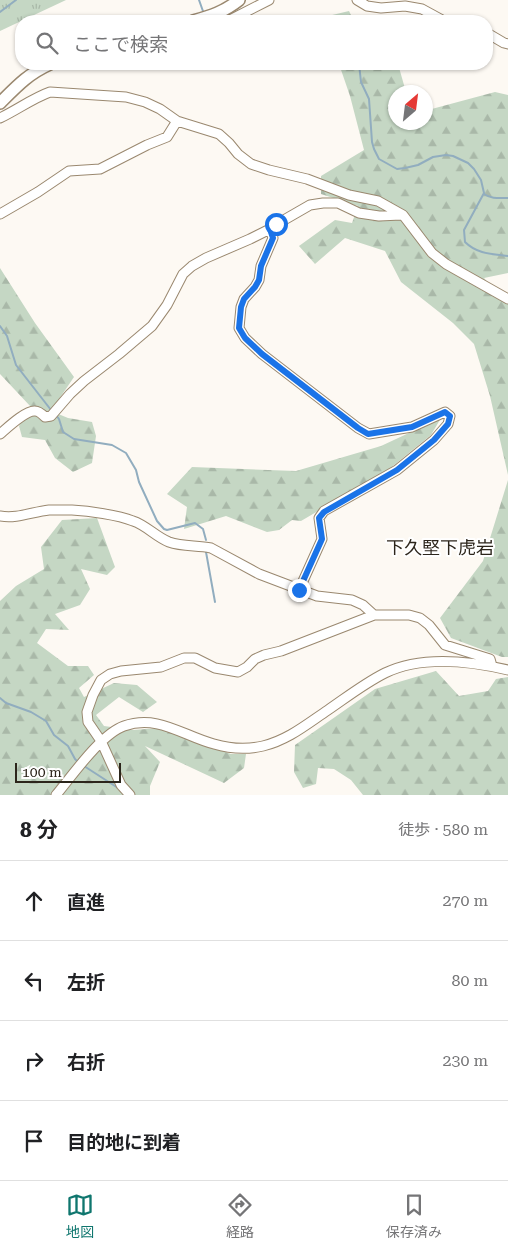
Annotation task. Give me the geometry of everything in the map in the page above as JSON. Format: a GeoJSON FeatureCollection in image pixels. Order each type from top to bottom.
{"type":"FeatureCollection","features":[{"type":"Feature","properties":{"kind":"main road"},"geometry":{"type":"LineString","coordinates":[[214,15],[228,9],[239,0]]}},
{"type":"Feature","properties":{"kind":"main road"},"geometry":{"type":"LineString","coordinates":[[0,103],[37,70]]}},
{"type":"Feature","properties":{"kind":"street"},"geometry":{"type":"LineString","coordinates":[[240,15],[269,0]]}},
{"type":"Feature","properties":{"kind":"street"},"geometry":{"type":"LineString","coordinates":[[357,0],[367,6],[381,8],[405,6],[422,9],[433,15]]}},
{"type":"Feature","properties":{"kind":"street"},"geometry":{"type":"LineString","coordinates":[[493,37],[508,44]]}},
{"type":"Feature","properties":{"kind":"street"},"geometry":{"type":"LineString","coordinates":[[0,118],[50,92],[126,97],[145,102],[177,121],[219,134],[238,154],[251,164],[307,179],[349,195],[378,201],[403,215],[432,252],[446,264],[508,299]]}},
{"type":"Feature","properties":{"kind":"street"},"geometry":{"type":"LineString","coordinates":[[0,214],[69,171],[100,168],[166,138],[177,121]]}},
{"type":"Feature","properties":{"kind":"street"},"geometry":{"type":"LineString","coordinates":[[0,434],[32,410],[45,417],[53,413],[84,381],[152,326],[168,305],[183,274],[188,268],[206,258],[270,229],[302,208],[310,205],[338,203],[359,213],[379,216],[403,215]]}},
{"type":"Feature","properties":{"kind":"street"},"geometry":{"type":"LineString","coordinates":[[270,229],[273,238],[261,266],[259,280],[244,299],[241,307],[239,328],[245,338],[277,366],[368,434],[412,427],[445,412],[450,416],[448,424],[434,440],[397,470],[324,512],[319,518],[322,539],[299,590]]}},
{"type":"Feature","properties":{"kind":"street"},"geometry":{"type":"LineString","coordinates":[[0,516],[10,518],[48,510],[72,510],[133,521],[170,542],[211,548],[259,574],[317,596],[352,600],[363,605],[374,614]]}},
{"type":"Feature","properties":{"kind":"street"},"geometry":{"type":"LineString","coordinates":[[130,795],[121,785],[102,741],[88,722],[87,712],[93,695],[101,680],[110,674],[161,667],[184,658],[195,658],[215,668],[238,672],[264,654],[281,651],[374,614],[409,615],[420,618],[429,625],[445,645],[490,659],[492,666]]}},
{"type":"Feature","properties":{"kind":"street"},"geometry":{"type":"LineString","coordinates":[[56,795],[102,741],[113,731],[132,723],[154,722],[164,724],[214,744],[236,749],[260,747],[277,742],[299,731],[359,688],[387,672],[417,663],[450,661],[508,670]]}},
{"type":"Feature","properties":{"kind":"green space"},"geometry":{"type":"Polygon","coordinates":[[[0,0],[66,0],[34,15],[15,15],[15,24],[0,31],[0,0]]]}},
{"type":"Feature","properties":{"kind":"green space"},"geometry":{"type":"Polygon","coordinates":[[[349,11],[351,15],[332,15],[349,11]]]}},
{"type":"Feature","properties":{"kind":"green space"},"geometry":{"type":"Polygon","coordinates":[[[341,70],[400,70],[404,85],[388,85],[388,130],[433,130],[433,109],[495,92],[508,95],[508,273],[484,278],[498,294],[508,300],[508,475],[490,396],[474,344],[453,323],[401,282],[385,251],[345,238],[315,264],[299,246],[335,220],[352,223],[358,206],[321,194],[321,176],[364,150],[341,70]]]}},
{"type":"Feature","properties":{"kind":"green space"},"geometry":{"type":"Polygon","coordinates":[[[0,268],[35,323],[74,377],[51,411],[68,418],[92,422],[96,436],[92,463],[73,472],[55,458],[45,440],[22,437],[19,426],[31,407],[0,374],[0,268]]]}},
{"type":"Feature","properties":{"kind":"green space"},"geometry":{"type":"Polygon","coordinates":[[[441,418],[431,435],[388,470],[301,521],[292,520],[279,530],[267,532],[226,516],[184,529],[187,507],[167,494],[192,467],[296,471],[381,446],[441,418]]]}},
{"type":"Feature","properties":{"kind":"green space"},"geometry":{"type":"Polygon","coordinates":[[[508,480],[508,657],[502,657],[451,638],[440,618],[483,561],[508,480]]]}},
{"type":"Feature","properties":{"kind":"green space"},"geometry":{"type":"Polygon","coordinates":[[[97,518],[115,567],[107,575],[81,569],[90,589],[80,605],[55,614],[69,630],[46,629],[37,643],[68,666],[88,666],[94,675],[79,688],[84,697],[114,683],[137,685],[157,702],[143,712],[119,697],[96,715],[104,726],[133,730],[159,728],[231,754],[246,754],[244,768],[224,783],[145,746],[160,762],[150,786],[150,795],[0,795],[0,601],[16,586],[44,569],[41,547],[62,520],[97,518]]]}},
{"type":"Feature","properties":{"kind":"green space"},"geometry":{"type":"Polygon","coordinates":[[[436,671],[459,696],[488,691],[496,679],[508,677],[508,795],[363,795],[351,780],[334,769],[318,768],[316,784],[303,788],[294,772],[295,745],[375,689],[436,671]]]}},
{"type":"Feature","properties":{"kind":"waterway"},"geometry":{"type":"LineString","coordinates":[[0,12],[16,0]]}},
{"type":"Feature","properties":{"kind":"waterway"},"geometry":{"type":"LineString","coordinates":[[199,0],[204,14]]}},
{"type":"Feature","properties":{"kind":"waterway"},"geometry":{"type":"LineString","coordinates":[[360,70],[361,82],[369,99],[372,142],[379,159],[397,169],[418,165],[433,157],[446,155],[468,163],[481,180],[484,193],[464,230],[465,242],[480,251],[508,256]]}},
{"type":"Feature","properties":{"kind":"waterway"},"geometry":{"type":"LineString","coordinates":[[484,194],[492,197],[508,198]]}},
{"type":"Feature","properties":{"kind":"waterway"},"geometry":{"type":"LineString","coordinates":[[0,326],[7,336],[16,365],[51,410]]}},
{"type":"Feature","properties":{"kind":"waterway"},"geometry":{"type":"LineString","coordinates":[[56,415],[63,432],[74,439],[112,445],[126,453],[136,470],[139,482],[157,521],[164,529],[167,530],[195,523],[203,529],[206,540]]}},
{"type":"Feature","properties":{"kind":"waterway"},"geometry":{"type":"LineString","coordinates":[[206,552],[215,602]]}},
{"type":"Feature","properties":{"kind":"waterway"},"geometry":{"type":"LineString","coordinates":[[0,698],[6,703],[31,712],[46,721],[54,735],[68,746],[78,762]]}},
{"type":"Feature","properties":{"kind":"waterway"},"geometry":{"type":"LineString","coordinates":[[84,766],[118,788]]}},
{"type":"Feature","properties":{"kind":"district","name":"下久堅下虎岩"},"geometry":{"type":"Point","coordinates":[440,547]}},
{"type":"Feature","properties":{"kind":"route"},"geometry":{"type":"LineString","coordinates":[[276,224],[270,229],[273,238],[261,266],[259,280],[244,299],[241,307],[238,322],[245,338],[277,366],[368,434],[412,427],[445,412],[450,416],[448,424],[434,440],[397,470],[324,512],[319,518],[322,539],[299,590]]}}]}
